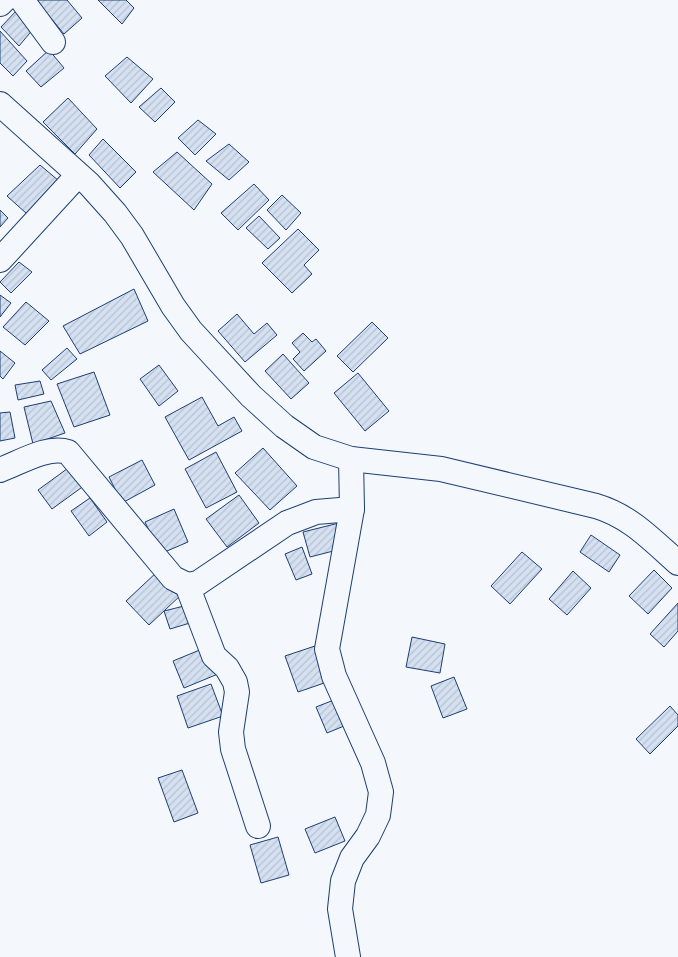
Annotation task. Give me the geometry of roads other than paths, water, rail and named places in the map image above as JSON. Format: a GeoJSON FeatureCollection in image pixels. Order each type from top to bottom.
{"type":"FeatureCollection","features":[{"type":"Feature","properties":{"kind":"street"},"geometry":{"type":"LineString","coordinates":[[0,4],[4,0]]}},
{"type":"Feature","properties":{"kind":"street"},"geometry":{"type":"LineString","coordinates":[[22,0],[53,42]]}},
{"type":"Feature","properties":{"kind":"street"},"geometry":{"type":"LineString","coordinates":[[0,104],[78,175],[115,213],[132,236],[172,306],[191,330],[251,396],[284,426],[314,447],[351,459],[441,469],[609,510],[635,524],[678,563]]}},
{"type":"Feature","properties":{"kind":"street"},"geometry":{"type":"LineString","coordinates":[[0,260],[78,175]]}},
{"type":"Feature","properties":{"kind":"street"},"geometry":{"type":"LineString","coordinates":[[0,470],[48,452],[60,449],[68,452],[173,578],[187,585],[198,583],[287,523],[316,512],[352,509]]}},
{"type":"Feature","properties":{"kind":"street"},"geometry":{"type":"LineString","coordinates":[[348,957],[340,909],[343,882],[352,858],[368,836],[378,815],[381,792],[373,762],[334,676],[327,649],[352,509],[351,459]]}},
{"type":"Feature","properties":{"kind":"street"},"geometry":{"type":"LineString","coordinates":[[187,585],[214,656],[227,668],[235,682],[237,692],[231,732],[233,749],[258,826]]}}]}
